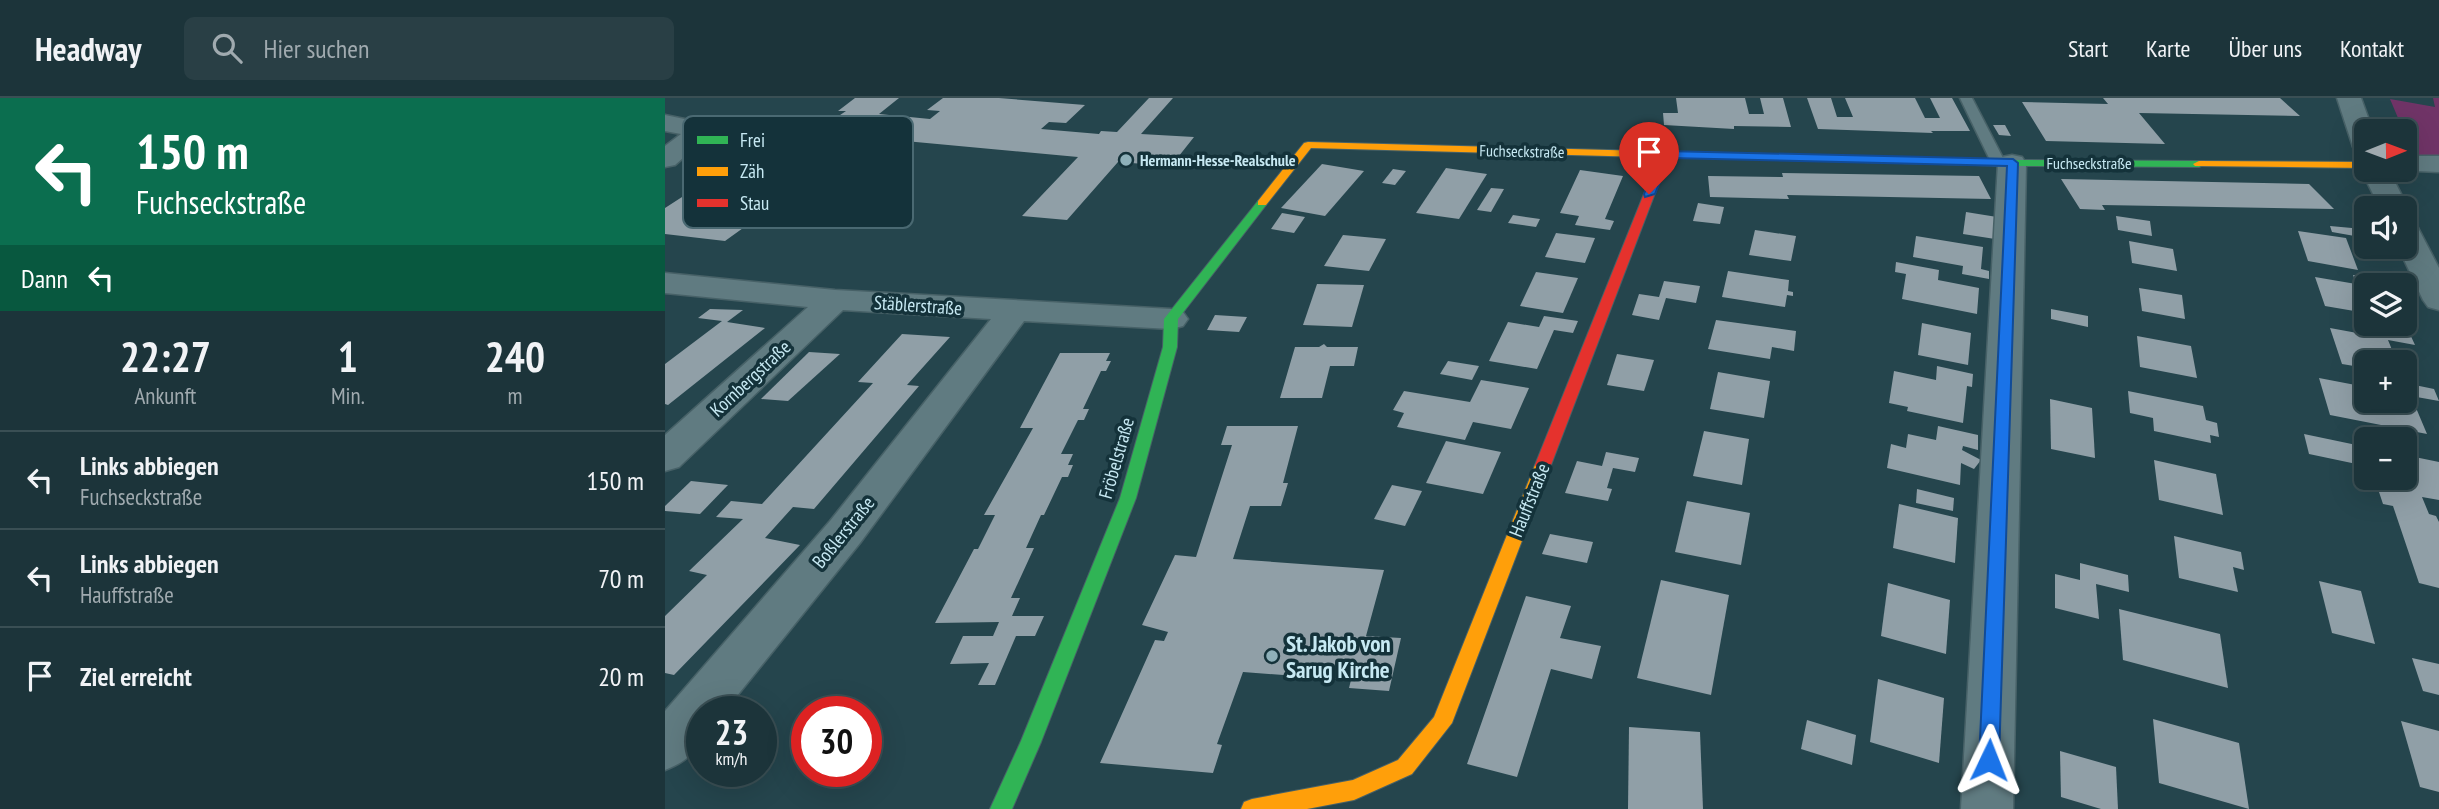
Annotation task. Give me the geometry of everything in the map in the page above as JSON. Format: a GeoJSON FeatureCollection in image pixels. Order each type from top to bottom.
{"type":"FeatureCollection","features":[{"type":"Feature","properties":{"kind":"street"},"geometry":{"type":"LineString","coordinates":[[2349,98],[2356,119]]}},
{"type":"Feature","properties":{"kind":"street"},"geometry":{"type":"LineString","coordinates":[[665,123],[683,126]]}},
{"type":"Feature","properties":{"kind":"street"},"geometry":{"type":"LineString","coordinates":[[665,159],[683,145]]}},
{"type":"Feature","properties":{"kind":"street","name":"Fuchseckstraße"},"geometry":{"type":"LineString","coordinates":[[1171,319],[1308,145],[2005,162],[2354,165]]}},
{"type":"Feature","properties":{"kind":"street","name":"Hauffstraße"},"geometry":{"type":"LineString","coordinates":[[1252,809],[1353,800],[1405,766],[1442,723],[1665,154]]}},
{"type":"Feature","properties":{"kind":"street"},"geometry":{"type":"LineString","coordinates":[[1987,809],[2005,162]]}},
{"type":"Feature","properties":{"kind":"street"},"geometry":{"type":"LineString","coordinates":[[2417,164],[2439,164]]}},
{"type":"Feature","properties":{"kind":"street"},"geometry":{"type":"LineString","coordinates":[[2417,255],[2439,300]]}},
{"type":"Feature","properties":{"kind":"street","name":"Stäblerstraße"},"geometry":{"type":"LineString","coordinates":[[672,290],[1171,319]]}},
{"type":"Feature","properties":{"kind":"street","name":"Kornbergstraße"},"geometry":{"type":"LineString","coordinates":[[665,457],[835,300]]}},
{"type":"Feature","properties":{"kind":"street","name":"Boßlerstraße"},"geometry":{"type":"LineString","coordinates":[[665,747],[845,532],[1014,311]]}},
{"type":"Feature","properties":{"kind":"street","name":"Fröbelstraße"},"geometry":{"type":"LineString","coordinates":[[1001,809],[1031,742],[1128,498],[1170,347],[1171,319]]}},
{"type":"Feature","properties":{"kind":"lane"},"geometry":{"type":"LineString","coordinates":[[1966,98],[2005,162]]}},
{"type":"Feature","properties":{"kind":"shaded area"},"geometry":{"type":"Polygon","coordinates":[[[2433,98],[2439,98],[2439,163],[2417,163],[2417,119],[2398,119],[2390,99],[2435,107],[2433,98]]]}},
{"type":"Feature","properties":{"kind":"building","name":"Hermann-Hesse-Realschule"},"geometry":{"type":"Polygon","coordinates":[[[855,98],[899,98],[879,114],[899,116],[839,116],[846,111],[838,111],[855,98]]]}},
{"type":"Feature","properties":{"kind":"building","name":"Hermann-Hesse-Realschule"},"geometry":{"type":"Polygon","coordinates":[[[943,98],[999,98],[1085,105],[1066,123],[1049,122],[1041,129],[1099,134],[1101,131],[1117,132],[1149,98],[1173,98],[1141,134],[1194,137],[1171,166],[1118,162],[1067,220],[1022,216],[1078,157],[913,142],[913,117],[930,119],[940,111],[927,110],[943,98]]]}},
{"type":"Feature","properties":{"kind":"building"},"geometry":{"type":"Polygon","coordinates":[[[1676,98],[1745,98],[1749,114],[1764,114],[1760,98],[1783,98],[1791,127],[1734,126],[1734,129],[1664,125],[1663,113],[1678,113],[1676,98]]]}},
{"type":"Feature","properties":{"kind":"building"},"geometry":{"type":"Polygon","coordinates":[[[1807,98],[1831,98],[1837,117],[1853,117],[1845,98],[1915,98],[1925,118],[1940,118],[1930,98],[1952,98],[1970,131],[1931,131],[1933,133],[1818,129],[1807,98]]]}},
{"type":"Feature","properties":{"kind":"building"},"geometry":{"type":"Polygon","coordinates":[[[2103,98],[2280,98],[2300,116],[2139,113],[2165,144],[2046,141],[2022,102],[2108,104],[2103,98]]]}},
{"type":"Feature","properties":{"kind":"building"},"geometry":{"type":"Polygon","coordinates":[[[1993,125],[2005,125],[2011,136],[1999,135],[1993,125]]]}},
{"type":"Feature","properties":{"kind":"building"},"geometry":{"type":"Polygon","coordinates":[[[1322,164],[1364,171],[1325,216],[1281,208],[1322,164]]]}},
{"type":"Feature","properties":{"kind":"building"},"geometry":{"type":"Polygon","coordinates":[[[1446,168],[1487,174],[1459,219],[1416,213],[1446,168]]]}},
{"type":"Feature","properties":{"kind":"building"},"geometry":{"type":"Polygon","coordinates":[[[1393,169],[1406,171],[1395,185],[1382,183],[1393,169]]]}},
{"type":"Feature","properties":{"kind":"building"},"geometry":{"type":"Polygon","coordinates":[[[1580,170],[1623,176],[1605,219],[1614,221],[1610,230],[1575,225],[1579,216],[1560,213],[1580,170]]]}},
{"type":"Feature","properties":{"kind":"building"},"geometry":{"type":"Polygon","coordinates":[[[1782,173],[1979,176],[1991,199],[1787,195],[1789,199],[1710,197],[1708,176],[1783,177],[1782,173]]]}},
{"type":"Feature","properties":{"kind":"building"},"geometry":{"type":"Polygon","coordinates":[[[2061,179],[2309,184],[2334,209],[2102,205],[2105,210],[2080,209],[2061,179]]]}},
{"type":"Feature","properties":{"kind":"building"},"geometry":{"type":"Polygon","coordinates":[[[1491,188],[1504,189],[1491,212],[1477,210],[1491,188]]]}},
{"type":"Feature","properties":{"kind":"building","name":"Hermann-Hesse-Realschule"},"geometry":{"type":"Polygon","coordinates":[[[683,196],[683,228],[743,228],[725,241],[665,234],[665,208],[683,196]]]}},
{"type":"Feature","properties":{"kind":"building"},"geometry":{"type":"Polygon","coordinates":[[[1698,203],[1724,207],[1720,224],[1693,221],[1698,203]]]}},
{"type":"Feature","properties":{"kind":"building"},"geometry":{"type":"Polygon","coordinates":[[[1966,212],[1997,217],[1995,239],[1963,234],[1966,212]]]}},
{"type":"Feature","properties":{"kind":"building"},"geometry":{"type":"Polygon","coordinates":[[[1282,213],[1305,217],[1294,233],[1271,229],[1282,213]]]}},
{"type":"Feature","properties":{"kind":"building"},"geometry":{"type":"Polygon","coordinates":[[[1513,215],[1540,219],[1536,227],[1508,223],[1513,215]]]}},
{"type":"Feature","properties":{"kind":"building"},"geometry":{"type":"Polygon","coordinates":[[[2116,216],[2150,221],[2152,236],[2118,230],[2116,216]]]}},
{"type":"Feature","properties":{"kind":"building"},"geometry":{"type":"Polygon","coordinates":[[[2330,226],[2354,228],[2354,236],[2332,232],[2330,226]]]}},
{"type":"Feature","properties":{"kind":"building"},"geometry":{"type":"Polygon","coordinates":[[[1755,230],[1796,236],[1791,261],[1749,255],[1755,230]]]}},
{"type":"Feature","properties":{"kind":"building"},"geometry":{"type":"Polygon","coordinates":[[[2298,231],[2346,238],[2358,270],[2308,261],[2298,231]]]}},
{"type":"Feature","properties":{"kind":"building"},"geometry":{"type":"Polygon","coordinates":[[[1556,233],[1595,238],[1585,263],[1545,257],[1556,233]]]}},
{"type":"Feature","properties":{"kind":"building"},"geometry":{"type":"Polygon","coordinates":[[[1343,235],[1386,239],[1369,271],[1324,266],[1343,235]]]}},
{"type":"Feature","properties":{"kind":"building"},"geometry":{"type":"Polygon","coordinates":[[[1916,236],[1983,247],[1981,269],[1989,271],[1989,279],[1962,274],[1963,266],[1913,257],[1916,236]]]}},
{"type":"Feature","properties":{"kind":"building"},"geometry":{"type":"Polygon","coordinates":[[[2129,241],[2173,249],[2177,271],[2132,263],[2129,241]]]}},
{"type":"Feature","properties":{"kind":"building"},"geometry":{"type":"Polygon","coordinates":[[[1896,262],[1939,270],[1938,280],[1979,288],[1977,314],[1902,299],[1906,274],[1895,272],[1896,262]]]}},
{"type":"Feature","properties":{"kind":"building"},"geometry":{"type":"Polygon","coordinates":[[[1728,271],[1789,280],[1788,291],[1793,292],[1793,296],[1787,295],[1785,307],[1722,297],[1728,271]]]}},
{"type":"Feature","properties":{"kind":"building"},"geometry":{"type":"Polygon","coordinates":[[[1536,272],[1578,278],[1563,313],[1520,306],[1536,272]]]}},
{"type":"Feature","properties":{"kind":"building"},"geometry":{"type":"Polygon","coordinates":[[[2315,277],[2354,284],[2354,311],[2325,306],[2315,277]]]}},
{"type":"Feature","properties":{"kind":"building"},"geometry":{"type":"Polygon","coordinates":[[[1664,281],[1700,286],[1696,303],[1666,298],[1659,320],[1632,315],[1639,294],[1659,297],[1664,281]]]}},
{"type":"Feature","properties":{"kind":"building"},"geometry":{"type":"Polygon","coordinates":[[[1317,284],[1364,285],[1352,327],[1303,325],[1317,284]]]}},
{"type":"Feature","properties":{"kind":"building"},"geometry":{"type":"Polygon","coordinates":[[[2139,288],[2182,295],[2185,319],[2142,311],[2139,288]]]}},
{"type":"Feature","properties":{"kind":"building"},"geometry":{"type":"Polygon","coordinates":[[[710,309],[743,310],[727,322],[765,328],[668,405],[665,404],[665,364],[722,321],[698,318],[710,309]]]}},
{"type":"Feature","properties":{"kind":"building"},"geometry":{"type":"Polygon","coordinates":[[[2051,309],[2088,316],[2088,327],[2051,319],[2051,309]]]}},
{"type":"Feature","properties":{"kind":"building"},"geometry":{"type":"Polygon","coordinates":[[[1215,315],[1247,317],[1239,332],[1207,330],[1215,315]]]}},
{"type":"Feature","properties":{"kind":"building"},"geometry":{"type":"Polygon","coordinates":[[[1544,316],[1578,321],[1573,333],[1554,330],[1537,369],[1489,361],[1508,322],[1539,327],[1544,316]]]}},
{"type":"Feature","properties":{"kind":"building"},"geometry":{"type":"Polygon","coordinates":[[[1716,320],[1796,331],[1794,351],[1772,347],[1770,359],[1708,349],[1716,320]]]}},
{"type":"Feature","properties":{"kind":"building"},"geometry":{"type":"Polygon","coordinates":[[[1922,323],[1971,333],[1968,365],[1918,355],[1922,323]]]}},
{"type":"Feature","properties":{"kind":"building"},"geometry":{"type":"Polygon","coordinates":[[[2330,328],[2354,332],[2354,336],[2411,336],[2415,345],[2388,340],[2392,350],[2354,350],[2354,366],[2342,364],[2330,328]]]}},
{"type":"Feature","properties":{"kind":"building"},"geometry":{"type":"Polygon","coordinates":[[[902,334],[950,337],[907,385],[919,386],[814,509],[793,507],[765,538],[800,545],[674,675],[665,673],[665,616],[707,575],[689,571],[743,519],[716,517],[731,501],[762,504],[873,383],[858,382],[902,334]]]}},
{"type":"Feature","properties":{"kind":"building"},"geometry":{"type":"Polygon","coordinates":[[[2137,336],[2191,346],[2197,378],[2140,367],[2137,336]]]}},
{"type":"Feature","properties":{"kind":"building"},"geometry":{"type":"Polygon","coordinates":[[[1324,344],[1327,347],[1358,347],[1354,366],[1330,366],[1322,398],[1280,398],[1295,347],[1319,347],[1324,344]]]}},
{"type":"Feature","properties":{"kind":"building"},"geometry":{"type":"Polygon","coordinates":[[[809,352],[840,354],[788,401],[761,399],[809,352]]]}},
{"type":"Feature","properties":{"kind":"building"},"geometry":{"type":"Polygon","coordinates":[[[1060,353],[1110,353],[1106,361],[1111,361],[1106,371],[1101,371],[1083,409],[1089,409],[1084,420],[1078,420],[1061,454],[1073,454],[1068,465],[1073,465],[1068,477],[1062,477],[1044,515],[1041,515],[1026,548],[1034,548],[1011,598],[1020,598],[1012,616],[1044,616],[1035,636],[1016,636],[995,685],[978,685],[989,663],[950,664],[963,636],[993,636],[999,622],[935,623],[995,515],[984,515],[1033,428],[1020,428],[1060,353]]]}},
{"type":"Feature","properties":{"kind":"building"},"geometry":{"type":"Polygon","coordinates":[[[1617,354],[1654,360],[1644,391],[1607,385],[1617,354]]]}},
{"type":"Feature","properties":{"kind":"building"},"geometry":{"type":"Polygon","coordinates":[[[1448,361],[1479,366],[1472,380],[1440,374],[1448,361]]]}},
{"type":"Feature","properties":{"kind":"building"},"geometry":{"type":"Polygon","coordinates":[[[1937,366],[1973,374],[1972,387],[1967,386],[1963,423],[1907,411],[1908,407],[1889,403],[1894,371],[1936,380],[1937,366]]]}},
{"type":"Feature","properties":{"kind":"building"},"geometry":{"type":"Polygon","coordinates":[[[1718,372],[1770,381],[1764,418],[1710,409],[1718,372]]]}},
{"type":"Feature","properties":{"kind":"building"},"geometry":{"type":"Polygon","coordinates":[[[2319,378],[2354,385],[2354,413],[2417,413],[2417,410],[2427,434],[2417,432],[2417,427],[2391,427],[2330,415],[2319,378]]]}},
{"type":"Feature","properties":{"kind":"building"},"geometry":{"type":"Polygon","coordinates":[[[1481,380],[1529,388],[1511,429],[1473,422],[1465,440],[1397,427],[1404,413],[1393,410],[1404,391],[1470,402],[1481,380]]]}},
{"type":"Feature","properties":{"kind":"building"},"geometry":{"type":"Polygon","coordinates":[[[2417,385],[2434,389],[2439,401],[2417,397],[2417,385]]]}},
{"type":"Feature","properties":{"kind":"building"},"geometry":{"type":"Polygon","coordinates":[[[2128,391],[2203,406],[2206,420],[2217,423],[2219,437],[2210,435],[2211,443],[2154,431],[2153,418],[2130,413],[2128,391]]]}},
{"type":"Feature","properties":{"kind":"building"},"geometry":{"type":"Polygon","coordinates":[[[2050,399],[2092,408],[2095,458],[2051,449],[2050,399]]]}},
{"type":"Feature","properties":{"kind":"building","name":"St. Jakob von Sarug Kirche"},"geometry":{"type":"Polygon","coordinates":[[[1227,426],[1298,426],[1283,483],[1288,483],[1281,506],[1250,506],[1233,559],[1384,570],[1366,636],[1401,638],[1389,691],[1349,688],[1351,680],[1243,672],[1217,744],[1222,745],[1213,773],[1100,763],[1155,640],[1164,641],[1168,632],[1142,625],[1175,555],[1196,557],[1232,445],[1221,445],[1227,426]]]}},
{"type":"Feature","properties":{"kind":"building"},"geometry":{"type":"Polygon","coordinates":[[[1938,426],[1978,435],[1978,450],[1963,446],[1962,450],[1981,460],[1974,469],[1961,463],[1960,485],[1887,468],[1891,444],[1906,448],[1908,434],[1936,440],[1938,426]]]}},
{"type":"Feature","properties":{"kind":"building"},"geometry":{"type":"Polygon","coordinates":[[[1704,431],[1749,439],[1742,485],[1693,476],[1704,431]]]}},
{"type":"Feature","properties":{"kind":"building"},"geometry":{"type":"Polygon","coordinates":[[[2304,434],[2354,444],[2354,463],[2309,454],[2304,434]]]}},
{"type":"Feature","properties":{"kind":"building"},"geometry":{"type":"Polygon","coordinates":[[[1446,441],[1501,452],[1483,494],[1426,483],[1446,441]]]}},
{"type":"Feature","properties":{"kind":"building"},"geometry":{"type":"Polygon","coordinates":[[[1606,452],[1639,458],[1635,472],[1613,468],[1607,488],[1612,489],[1608,501],[1565,493],[1577,461],[1602,466],[1606,452]]]}},
{"type":"Feature","properties":{"kind":"building"},"geometry":{"type":"Polygon","coordinates":[[[2417,457],[2439,462],[2439,500],[2422,497],[2429,514],[2436,516],[2439,522],[2439,588],[2419,583],[2393,506],[2383,504],[2378,490],[2417,490],[2417,457]]]}},
{"type":"Feature","properties":{"kind":"building"},"geometry":{"type":"Polygon","coordinates":[[[2154,460],[2216,474],[2223,515],[2159,500],[2154,460]]]}},
{"type":"Feature","properties":{"kind":"building"},"geometry":{"type":"Polygon","coordinates":[[[691,481],[728,485],[700,514],[665,511],[665,506],[691,481]]]}},
{"type":"Feature","properties":{"kind":"building"},"geometry":{"type":"Polygon","coordinates":[[[1392,485],[1422,491],[1405,526],[1374,519],[1392,485]]]}},
{"type":"Feature","properties":{"kind":"building"},"geometry":{"type":"Polygon","coordinates":[[[1917,489],[1954,498],[1953,511],[1916,503],[1917,489]]]}},
{"type":"Feature","properties":{"kind":"building"},"geometry":{"type":"Polygon","coordinates":[[[1687,501],[1750,513],[1741,565],[1675,552],[1687,501]]]}},
{"type":"Feature","properties":{"kind":"building"},"geometry":{"type":"Polygon","coordinates":[[[1899,504],[1958,518],[1955,563],[1893,548],[1899,504]]]}},
{"type":"Feature","properties":{"kind":"building"},"geometry":{"type":"Polygon","coordinates":[[[1550,534],[1593,542],[1587,563],[1542,554],[1550,534]]]}},
{"type":"Feature","properties":{"kind":"building"},"geometry":{"type":"Polygon","coordinates":[[[2174,536],[2241,552],[2244,570],[2233,567],[2238,592],[2179,578],[2174,536]]]}},
{"type":"Feature","properties":{"kind":"building"},"geometry":{"type":"Polygon","coordinates":[[[2080,563],[2128,575],[2129,592],[2096,584],[2099,619],[2055,608],[2055,574],[2080,580],[2080,563]]]}},
{"type":"Feature","properties":{"kind":"building"},"geometry":{"type":"Polygon","coordinates":[[[1661,580],[1729,595],[1711,695],[1637,678],[1661,580]]]}},
{"type":"Feature","properties":{"kind":"building"},"geometry":{"type":"Polygon","coordinates":[[[2319,581],[2361,591],[2375,644],[2332,633],[2319,581]]]}},
{"type":"Feature","properties":{"kind":"building"},"geometry":{"type":"Polygon","coordinates":[[[1888,583],[1950,600],[1946,654],[1881,636],[1888,583]]]}},
{"type":"Feature","properties":{"kind":"building"},"geometry":{"type":"Polygon","coordinates":[[[1526,596],[1571,606],[1560,638],[1601,646],[1592,679],[1551,669],[1517,777],[1467,764],[1526,596]]]}},
{"type":"Feature","properties":{"kind":"building"},"geometry":{"type":"Polygon","coordinates":[[[2119,609],[2220,634],[2228,688],[2123,660],[2119,609]]]}},
{"type":"Feature","properties":{"kind":"building"},"geometry":{"type":"Polygon","coordinates":[[[2412,658],[2439,664],[2439,695],[2423,691],[2412,658]]]}},
{"type":"Feature","properties":{"kind":"building"},"geometry":{"type":"Polygon","coordinates":[[[1878,679],[1944,698],[1939,763],[1870,742],[1878,679]]]}},
{"type":"Feature","properties":{"kind":"building"},"geometry":{"type":"Polygon","coordinates":[[[2153,719],[2239,743],[2249,809],[2159,783],[2153,719]]]}},
{"type":"Feature","properties":{"kind":"building"},"geometry":{"type":"Polygon","coordinates":[[[1807,720],[1856,735],[1852,765],[1801,749],[1807,720]]]}},
{"type":"Feature","properties":{"kind":"building"},"geometry":{"type":"Polygon","coordinates":[[[2401,721],[2439,731],[2439,792],[2420,787],[2401,721]]]}},
{"type":"Feature","properties":{"kind":"building"},"geometry":{"type":"Polygon","coordinates":[[[1629,727],[1700,732],[1703,809],[1628,809],[1629,727]]]}},
{"type":"Feature","properties":{"kind":"building"},"geometry":{"type":"Polygon","coordinates":[[[2060,751],[2116,767],[2118,809],[2101,809],[2061,797],[2060,751]]]}},
{"type":"Feature","properties":{"kind":"traffic: fast"},"geometry":{"type":"LineString","coordinates":[[1683,155],[2012,163],[2199,164]]}},
{"type":"Feature","properties":{"kind":"traffic: fast"},"geometry":{"type":"LineString","coordinates":[[1001,809],[1031,742],[1128,498],[1170,347],[1171,319],[1262,203]]}},
{"type":"Feature","properties":{"kind":"traffic: slow"},"geometry":{"type":"LineString","coordinates":[[1262,203],[1308,145],[1683,155]]}},
{"type":"Feature","properties":{"kind":"traffic: slow"},"geometry":{"type":"LineString","coordinates":[[2199,164],[2354,165]]}},
{"type":"Feature","properties":{"kind":"traffic: slow"},"geometry":{"type":"LineString","coordinates":[[1252,809],[1354,790],[1405,767],[1442,723],[1543,465]]}},
{"type":"Feature","properties":{"kind":"traffic: jam"},"geometry":{"type":"LineString","coordinates":[[1543,465],[1665,154]]}},
{"type":"Feature","properties":{"kind":"place","name":"Hermann-Hesse-Realschule"},"geometry":{"type":"Point","coordinates":[1126,160]}},
{"type":"Feature","properties":{"kind":"place","name":"St. Jakob von Sarug Kirche"},"geometry":{"type":"Point","coordinates":[1272,656]}},
{"type":"Feature","properties":{"kind":"route"},"geometry":{"type":"LineString","coordinates":[[1649,194],[1665,154],[2013,163],[1989,760]]}}]}
